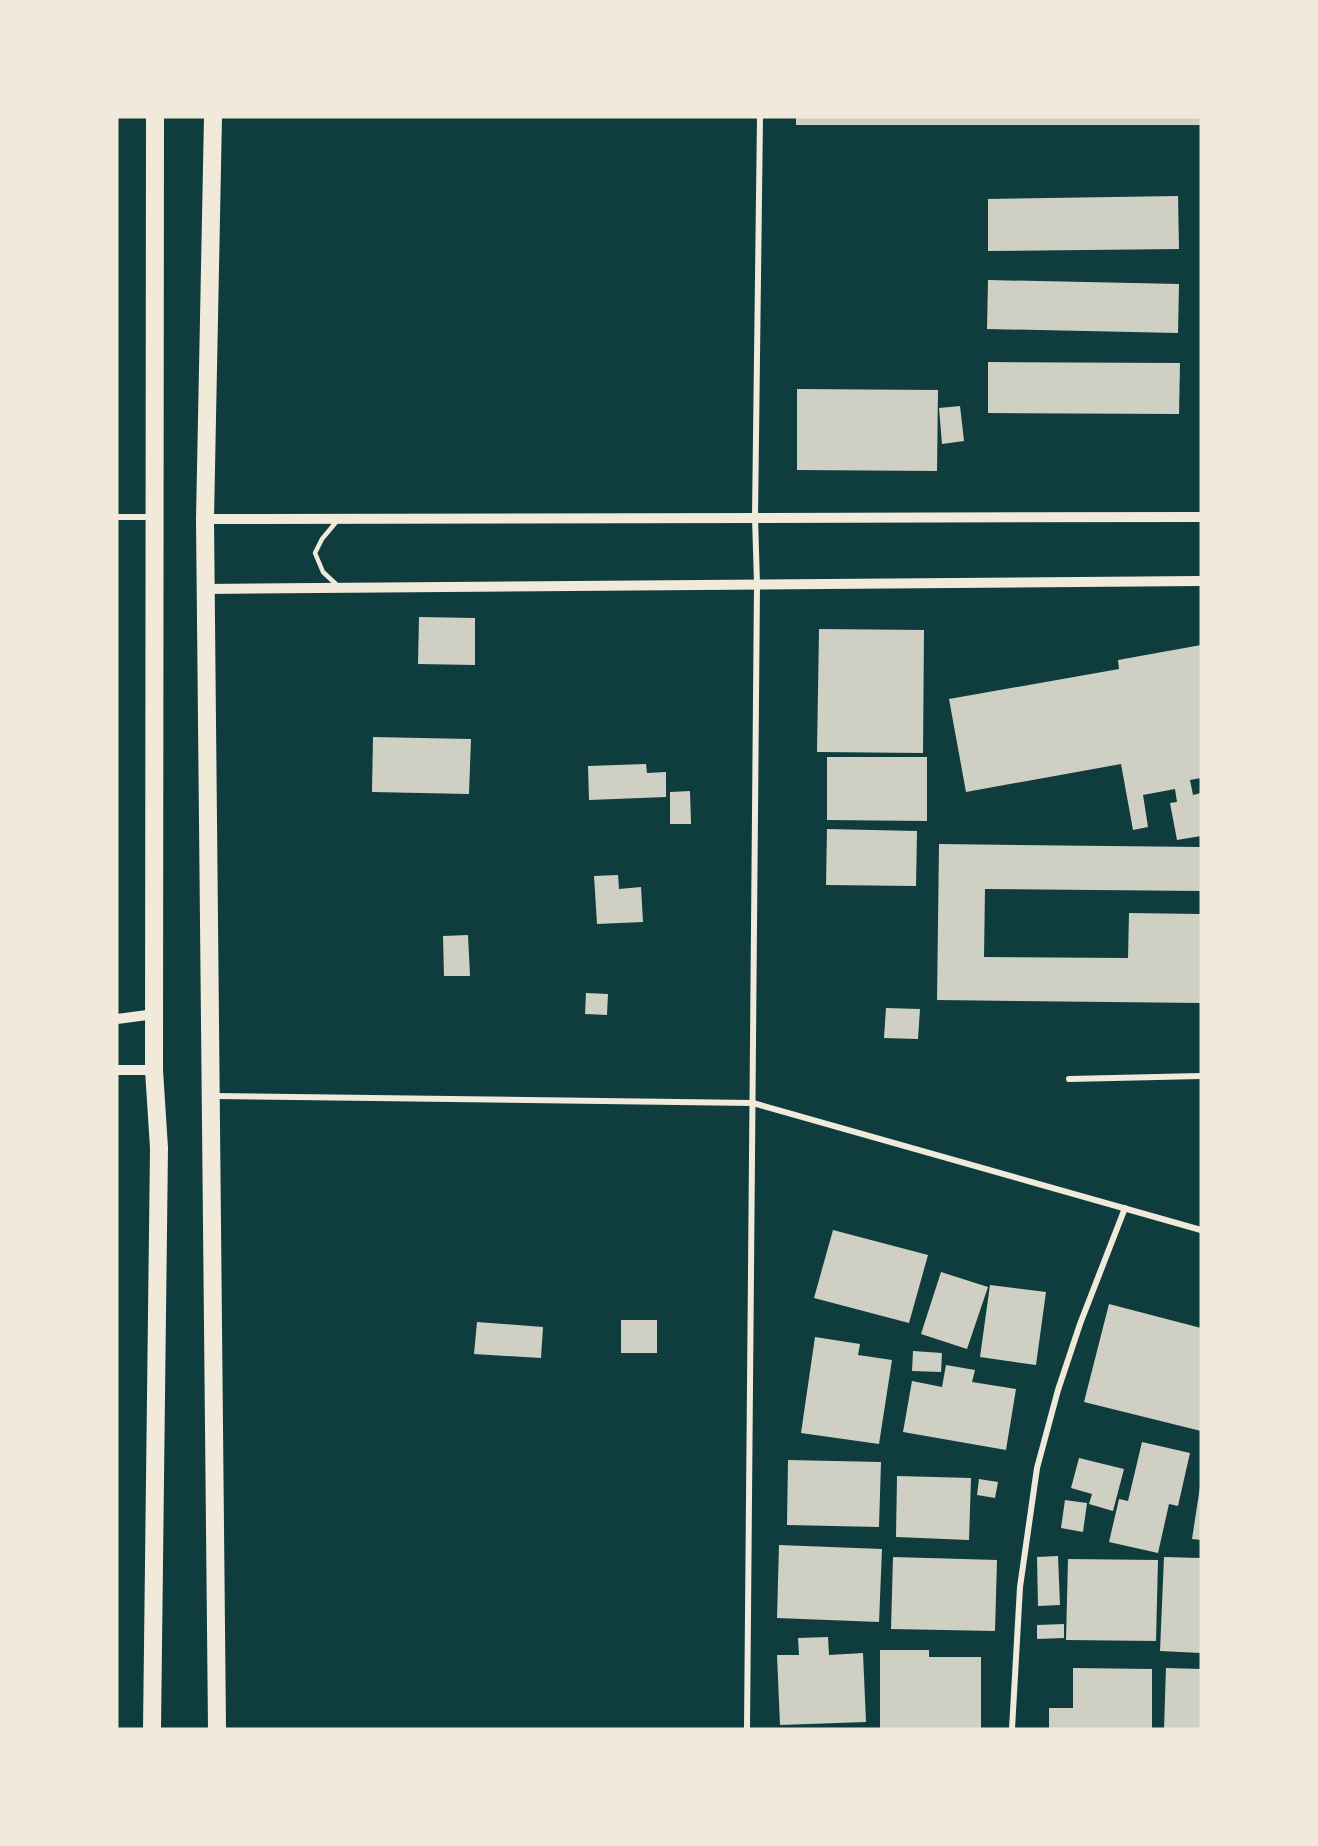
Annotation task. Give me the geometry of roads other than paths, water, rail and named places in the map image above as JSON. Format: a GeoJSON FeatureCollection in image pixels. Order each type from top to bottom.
{"type":"FeatureCollection","features":[{"type":"Feature","properties":{"kind":"highway"},"geometry":{"type":"LineString","coordinates":[[152,1729],[159,1148],[154,1070],[155,117]]}},
{"type":"Feature","properties":{"kind":"highway"},"geometry":{"type":"LineString","coordinates":[[213,117],[205,589],[218,1729]]}},
{"type":"Feature","properties":{"kind":"street"},"geometry":{"type":"LineString","coordinates":[[747,1729],[760,117]]}},
{"type":"Feature","properties":{"kind":"street"},"geometry":{"type":"LineString","coordinates":[[117,517],[155,517]]}},
{"type":"Feature","properties":{"kind":"street"},"geometry":{"type":"LineString","coordinates":[[205,519],[1201,517]]}},
{"type":"Feature","properties":{"kind":"street"},"geometry":{"type":"LineString","coordinates":[[205,589],[1201,581]]}},
{"type":"Feature","properties":{"kind":"street"},"geometry":{"type":"LineString","coordinates":[[117,1018],[155,1014]]}},
{"type":"Feature","properties":{"kind":"street"},"geometry":{"type":"LineString","coordinates":[[117,1070],[154,1070]]}},
{"type":"Feature","properties":{"kind":"street"},"geometry":{"type":"LineString","coordinates":[[1069,1079],[1201,1076]]}},
{"type":"Feature","properties":{"kind":"street"},"geometry":{"type":"LineString","coordinates":[[211,1096],[753,1103],[1201,1230]]}},
{"type":"Feature","properties":{"kind":"street"},"geometry":{"type":"LineString","coordinates":[[1012,1729],[1020,1587],[1038,1468],[1058,1390],[1125,1208]]}},
{"type":"Feature","properties":{"kind":"lane"},"geometry":{"type":"LineString","coordinates":[[339,519],[322,538],[315,554],[323,572],[340,588]]}}]}
